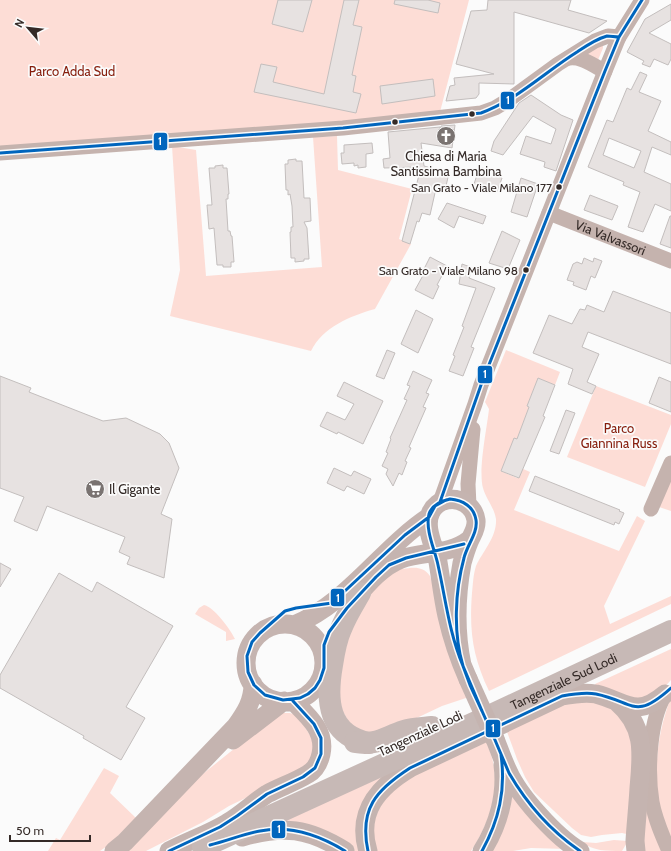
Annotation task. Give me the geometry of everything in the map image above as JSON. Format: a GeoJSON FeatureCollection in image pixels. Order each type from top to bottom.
{"type":"FeatureCollection","features":[{"type":"Feature","properties":{"kind":"highway"},"geometry":{"type":"LineString","coordinates":[[360,593],[340,630],[334,649],[329,692],[330,706],[337,725],[353,738],[369,743]]}},
{"type":"Feature","properties":{"kind":"highway","name":"Tangenziale Lodi"},"geometry":{"type":"LineString","coordinates":[[228,823],[671,615]]}},
{"type":"Feature","properties":{"kind":"highway","name":"Tangenziale Sud Lodi"},"geometry":{"type":"LineString","coordinates":[[198,849],[671,631]]}},
{"type":"Feature","properties":{"kind":"highway"},"geometry":{"type":"LineString","coordinates":[[562,696],[671,643]]}},
{"type":"Feature","properties":{"kind":"highway"},"geometry":{"type":"LineString","coordinates":[[318,683],[319,696],[326,719],[344,738],[353,742],[374,743],[408,729],[432,727]]}},
{"type":"Feature","properties":{"kind":"main road"},"geometry":{"type":"LineString","coordinates":[[294,625],[308,619],[332,603],[405,535],[433,517],[447,500],[455,499],[463,501],[469,506],[474,512],[476,519],[474,534],[469,540],[463,545],[436,556],[402,559],[389,565],[360,593],[332,626],[325,640],[322,651]]}},
{"type":"Feature","properties":{"kind":"main road"},"geometry":{"type":"LineString","coordinates":[[433,517],[434,539],[440,544],[436,556],[447,616],[454,642],[465,672],[498,747],[513,781],[526,799],[558,835],[580,851]]}},
{"type":"Feature","properties":{"kind":"main road"},"geometry":{"type":"LineString","coordinates":[[465,672],[458,640],[458,596],[462,562],[469,540]]}},
{"type":"Feature","properties":{"kind":"main road"},"geometry":{"type":"LineString","coordinates":[[199,766],[289,701],[303,697],[312,691],[323,673],[324,662],[322,651],[312,634],[304,628],[294,625],[280,624],[269,627],[252,642],[248,653],[247,666],[249,676],[253,684],[262,693],[272,699],[289,701],[312,720],[321,734],[322,751],[320,760],[315,768],[308,774],[268,794],[252,804],[228,823]]}},
{"type":"Feature","properties":{"kind":"main road"},"geometry":{"type":"LineString","coordinates":[[114,851],[125,842],[236,726],[252,700],[253,684]]}},
{"type":"Feature","properties":{"kind":"main road"},"geometry":{"type":"LineString","coordinates":[[368,851],[364,837],[367,811],[375,797],[390,781],[410,768],[562,696],[576,693],[594,694],[629,707],[637,708],[649,705],[668,691]]}},
{"type":"Feature","properties":{"kind":"main road"},"geometry":{"type":"LineString","coordinates":[[617,702],[627,710],[636,726],[641,750],[634,848]]}},
{"type":"Feature","properties":{"kind":"main road"},"geometry":{"type":"LineString","coordinates":[[482,851],[494,829],[501,806],[504,778],[498,747]]}},
{"type":"Feature","properties":{"kind":"main road","name":"Tangenziale Lodi"},"geometry":{"type":"LineString","coordinates":[[169,851],[228,823]]}},
{"type":"Feature","properties":{"kind":"main road"},"geometry":{"type":"LineString","coordinates":[[198,849],[260,831],[281,829],[317,836],[345,851]]}},
{"type":"Feature","properties":{"kind":"street"},"geometry":{"type":"LineString","coordinates":[[433,517],[481,385],[619,36],[642,0]]}},
{"type":"Feature","properties":{"kind":"street"},"geometry":{"type":"LineString","coordinates":[[0,153],[343,128],[481,113],[495,108],[510,99],[558,64],[602,37],[615,35],[619,36]]}},
{"type":"Feature","properties":{"kind":"street"},"geometry":{"type":"LineString","coordinates":[[569,58],[576,57],[582,59],[596,68],[605,71]]}},
{"type":"Feature","properties":{"kind":"street","name":"Via Valvassori"},"geometry":{"type":"LineString","coordinates":[[549,213],[671,261]]}},
{"type":"Feature","properties":{"kind":"street"},"geometry":{"type":"LineString","coordinates":[[469,506],[468,484],[475,404]]}},
{"type":"Feature","properties":{"kind":"street"},"geometry":{"type":"LineString","coordinates":[[651,509],[671,463]]}},
{"type":"Feature","properties":{"kind":"street"},"geometry":{"type":"LineString","coordinates":[[668,691],[660,704],[654,728],[650,786],[655,815],[669,851]]}},
{"type":"Feature","properties":{"kind":"green space","name":"Parco Adda Sud"},"geometry":{"type":"Polygon","coordinates":[[[0,0],[469,0],[440,112],[320,126],[0,147],[0,0]]]}},
{"type":"Feature","properties":{"kind":"green space"},"geometry":{"type":"Polygon","coordinates":[[[603,45],[598,60],[592,60],[584,49],[603,45]]]}},
{"type":"Feature","properties":{"kind":"green space"},"geometry":{"type":"Polygon","coordinates":[[[337,136],[338,170],[412,189],[399,239],[411,244],[375,309],[347,319],[330,329],[316,343],[311,351],[170,316],[180,270],[172,146],[196,150],[206,276],[322,267],[313,137],[337,136]]]}},
{"type":"Feature","properties":{"kind":"green space"},"geometry":{"type":"Polygon","coordinates":[[[506,350],[560,372],[555,385],[538,378],[527,406],[529,407],[517,439],[514,439],[501,471],[517,478],[521,468],[530,472],[514,510],[619,551],[637,516],[645,521],[604,606],[610,624],[671,596],[671,604],[489,691],[479,667],[473,644],[471,607],[473,580],[476,566],[492,538],[496,526],[495,515],[484,492],[482,480],[482,460],[489,409],[485,402],[506,350]]]}},
{"type":"Feature","properties":{"kind":"green space","name":"Parco Giannina Russ"},"geometry":{"type":"Polygon","coordinates":[[[596,386],[671,415],[671,424],[645,487],[567,457],[596,386]]]}},
{"type":"Feature","properties":{"kind":"green space"},"geometry":{"type":"Polygon","coordinates":[[[671,478],[671,511],[659,507],[671,478]]]}},
{"type":"Feature","properties":{"kind":"green space"},"geometry":{"type":"Polygon","coordinates":[[[400,567],[402,569],[421,569],[430,576],[469,697],[442,706],[383,734],[375,736],[351,726],[337,701],[336,686],[351,620],[379,583],[400,567]]]}},
{"type":"Feature","properties":{"kind":"green space"},"geometry":{"type":"Polygon","coordinates":[[[204,605],[208,606],[217,614],[230,630],[235,639],[226,641],[226,632],[195,614],[199,608],[204,605]]]}},
{"type":"Feature","properties":{"kind":"green space"},"geometry":{"type":"Polygon","coordinates":[[[671,649],[671,680],[661,691],[639,702],[596,687],[595,684],[671,649]]]}},
{"type":"Feature","properties":{"kind":"green space"},"geometry":{"type":"Polygon","coordinates":[[[671,697],[671,844],[662,821],[660,811],[657,792],[657,764],[660,737],[671,697]]]}},
{"type":"Feature","properties":{"kind":"green space"},"geometry":{"type":"Polygon","coordinates":[[[596,699],[619,714],[635,743],[631,835],[622,833],[591,837],[581,835],[572,828],[534,792],[517,759],[506,729],[565,700],[596,699]]]}},
{"type":"Feature","properties":{"kind":"green space"},"geometry":{"type":"Polygon","coordinates":[[[283,713],[290,713],[298,716],[316,745],[306,769],[229,806],[203,822],[146,851],[127,851],[199,777],[275,716],[283,713]]]}},
{"type":"Feature","properties":{"kind":"green space"},"geometry":{"type":"Polygon","coordinates":[[[485,737],[492,758],[494,770],[494,794],[488,818],[471,851],[374,851],[370,823],[389,788],[485,737]]]}},
{"type":"Feature","properties":{"kind":"green space"},"geometry":{"type":"Polygon","coordinates":[[[104,768],[119,776],[110,793],[136,818],[110,844],[100,851],[48,851],[56,838],[60,840],[104,768]]]}},
{"type":"Feature","properties":{"kind":"green space"},"geometry":{"type":"Polygon","coordinates":[[[392,769],[362,851],[354,851],[283,819],[392,769]]]}},
{"type":"Feature","properties":{"kind":"green space"},"geometry":{"type":"Polygon","coordinates":[[[510,785],[567,849],[531,848],[513,851],[489,851],[510,785]]]}},
{"type":"Feature","properties":{"kind":"green space"},"geometry":{"type":"Polygon","coordinates":[[[644,803],[662,851],[643,851],[644,803]]]}},
{"type":"Feature","properties":{"kind":"green space"},"geometry":{"type":"Polygon","coordinates":[[[614,840],[628,841],[622,851],[605,851],[595,849],[582,842],[596,843],[614,840]]]}},
{"type":"Feature","properties":{"kind":"building"},"geometry":{"type":"Polygon","coordinates":[[[278,0],[312,0],[303,32],[272,24],[278,0]]]}},
{"type":"Feature","properties":{"kind":"building"},"geometry":{"type":"Polygon","coordinates":[[[344,0],[359,0],[353,25],[362,27],[352,75],[356,76],[353,92],[361,94],[356,113],[254,92],[261,64],[277,67],[273,82],[324,94],[344,0]]]}},
{"type":"Feature","properties":{"kind":"building"},"geometry":{"type":"Polygon","coordinates":[[[395,0],[428,0],[440,3],[438,13],[394,4],[395,0]]]}},
{"type":"Feature","properties":{"kind":"building"},"geometry":{"type":"Polygon","coordinates":[[[488,0],[571,0],[568,10],[607,21],[589,33],[514,12],[514,84],[479,83],[479,94],[476,98],[446,101],[450,86],[455,85],[454,78],[494,74],[456,64],[471,11],[487,10],[488,0]]]}},
{"type":"Feature","properties":{"kind":"building"},"geometry":{"type":"Polygon","coordinates":[[[671,4],[671,20],[649,33],[671,44],[671,59],[668,65],[654,59],[650,67],[642,64],[644,61],[627,52],[645,19],[671,4]]]}},
{"type":"Feature","properties":{"kind":"building"},"geometry":{"type":"Polygon","coordinates":[[[640,72],[647,75],[639,92],[661,101],[648,131],[671,142],[671,155],[652,147],[644,172],[671,184],[671,211],[655,204],[643,232],[628,227],[640,192],[623,185],[624,182],[588,167],[607,120],[613,122],[627,88],[631,90],[640,72]],[[609,138],[603,155],[634,168],[641,151],[609,138]]]}},
{"type":"Feature","properties":{"kind":"building"},"geometry":{"type":"Polygon","coordinates":[[[433,79],[435,96],[382,104],[380,86],[433,79]]]}},
{"type":"Feature","properties":{"kind":"building"},"geometry":{"type":"Polygon","coordinates":[[[531,95],[561,115],[573,120],[556,171],[544,167],[545,162],[520,154],[526,136],[551,144],[556,129],[533,116],[503,155],[491,151],[494,141],[519,103],[531,95]]]}},
{"type":"Feature","properties":{"kind":"building"},"geometry":{"type":"Polygon","coordinates":[[[455,125],[452,148],[421,143],[424,166],[449,173],[446,186],[437,184],[430,215],[422,213],[419,222],[417,221],[410,244],[402,241],[419,175],[417,174],[419,167],[384,168],[383,159],[390,158],[388,132],[440,127],[440,132],[441,126],[455,125]]]}},
{"type":"Feature","properties":{"kind":"building"},"geometry":{"type":"Polygon","coordinates":[[[372,143],[373,153],[366,154],[366,167],[358,168],[358,165],[354,166],[354,163],[342,164],[341,153],[344,153],[344,145],[372,143]]]}},
{"type":"Feature","properties":{"kind":"building"},"geometry":{"type":"Polygon","coordinates":[[[296,159],[296,161],[302,161],[304,198],[310,198],[311,221],[304,222],[307,228],[309,259],[295,262],[295,258],[291,258],[290,232],[291,227],[293,227],[292,206],[290,194],[288,195],[288,190],[286,190],[285,164],[288,164],[288,160],[296,159]]]}},
{"type":"Feature","properties":{"kind":"building"},"geometry":{"type":"Polygon","coordinates":[[[223,165],[223,168],[227,168],[229,194],[228,199],[226,199],[228,231],[230,231],[232,236],[234,262],[231,262],[231,267],[217,265],[214,228],[209,229],[207,205],[212,205],[209,168],[215,168],[215,166],[223,165]]]}},
{"type":"Feature","properties":{"kind":"building"},"geometry":{"type":"Polygon","coordinates":[[[482,168],[490,170],[490,172],[502,178],[497,192],[485,188],[484,191],[473,187],[479,169],[481,170],[482,168]]]}},
{"type":"Feature","properties":{"kind":"building"},"geometry":{"type":"Polygon","coordinates":[[[521,178],[538,184],[527,217],[511,212],[521,178]]]}},
{"type":"Feature","properties":{"kind":"building"},"geometry":{"type":"Polygon","coordinates":[[[590,195],[618,206],[612,220],[584,210],[590,195]]]}},
{"type":"Feature","properties":{"kind":"building"},"geometry":{"type":"Polygon","coordinates":[[[447,203],[486,216],[483,224],[459,216],[454,228],[438,219],[447,203]]]}},
{"type":"Feature","properties":{"kind":"building"},"geometry":{"type":"Polygon","coordinates":[[[671,216],[671,248],[660,244],[671,216]]]}},
{"type":"Feature","properties":{"kind":"building"},"geometry":{"type":"Polygon","coordinates":[[[502,231],[520,240],[508,269],[489,263],[502,231]]]}},
{"type":"Feature","properties":{"kind":"building"},"geometry":{"type":"Polygon","coordinates":[[[430,257],[447,266],[437,285],[439,286],[433,299],[415,290],[426,270],[424,269],[430,257]]]}},
{"type":"Feature","properties":{"kind":"building"},"geometry":{"type":"Polygon","coordinates":[[[584,258],[593,262],[594,258],[602,261],[595,278],[591,276],[586,290],[573,285],[574,282],[567,280],[573,264],[577,262],[582,264],[584,258]]]}},
{"type":"Feature","properties":{"kind":"building"},"geometry":{"type":"Polygon","coordinates":[[[462,264],[473,268],[469,278],[495,288],[471,347],[474,348],[463,376],[449,371],[455,356],[453,355],[464,327],[462,326],[476,288],[459,284],[462,264]]]}},
{"type":"Feature","properties":{"kind":"building"},"geometry":{"type":"Polygon","coordinates":[[[613,291],[671,313],[671,364],[588,332],[582,347],[599,354],[587,382],[596,386],[592,394],[568,384],[573,369],[533,353],[549,315],[572,324],[580,309],[585,310],[587,305],[604,312],[613,291]]]}},
{"type":"Feature","properties":{"kind":"building"},"geometry":{"type":"Polygon","coordinates":[[[416,310],[433,319],[418,353],[401,344],[416,310]]]}},
{"type":"Feature","properties":{"kind":"building"},"geometry":{"type":"Polygon","coordinates":[[[387,350],[395,353],[384,379],[376,376],[387,350]]]}},
{"type":"Feature","properties":{"kind":"building"},"geometry":{"type":"Polygon","coordinates":[[[413,371],[432,380],[426,393],[429,394],[423,407],[426,408],[409,447],[411,448],[405,461],[407,462],[402,475],[399,473],[393,486],[386,474],[388,469],[382,466],[388,453],[386,452],[391,439],[390,438],[407,400],[404,399],[410,386],[407,385],[413,371]]]}},
{"type":"Feature","properties":{"kind":"building"},"geometry":{"type":"Polygon","coordinates":[[[0,376],[31,388],[29,392],[103,421],[126,418],[160,434],[169,443],[179,468],[161,514],[172,519],[164,578],[127,564],[130,557],[119,552],[125,537],[47,506],[37,531],[14,521],[24,497],[0,488],[0,376]]]}},
{"type":"Feature","properties":{"kind":"building"},"geometry":{"type":"Polygon","coordinates":[[[659,377],[671,382],[671,412],[649,403],[659,377]]]}},
{"type":"Feature","properties":{"kind":"building"},"geometry":{"type":"Polygon","coordinates":[[[538,378],[555,385],[543,416],[545,417],[519,478],[501,471],[514,438],[517,439],[529,407],[527,406],[538,378]]]}},
{"type":"Feature","properties":{"kind":"building"},"geometry":{"type":"Polygon","coordinates":[[[344,382],[383,401],[363,444],[338,432],[337,434],[320,426],[327,412],[345,420],[354,404],[337,396],[344,382]]]}},
{"type":"Feature","properties":{"kind":"building"},"geometry":{"type":"Polygon","coordinates":[[[566,410],[575,413],[559,454],[550,451],[566,410]]]}},
{"type":"Feature","properties":{"kind":"building"},"geometry":{"type":"Polygon","coordinates":[[[334,468],[351,476],[354,471],[371,479],[364,494],[347,486],[344,491],[327,483],[334,468]]]}},
{"type":"Feature","properties":{"kind":"building"},"geometry":{"type":"Polygon","coordinates":[[[535,476],[620,510],[619,511],[624,513],[619,524],[615,522],[614,525],[529,491],[535,476]]]}},
{"type":"Feature","properties":{"kind":"building"},"geometry":{"type":"Polygon","coordinates":[[[0,563],[11,569],[0,587],[0,563]]]}},
{"type":"Feature","properties":{"kind":"building"},"geometry":{"type":"Polygon","coordinates":[[[59,573],[92,592],[97,582],[173,626],[126,707],[145,718],[121,760],[83,738],[84,736],[0,688],[0,675],[59,573]]]}},
{"type":"Feature","properties":{"kind":"transit line","name":"1"},"geometry":{"type":"LineString","coordinates":[[440,502],[481,385],[605,71],[619,37],[642,0]]}},
{"type":"Feature","properties":{"kind":"transit line","name":"1"},"geometry":{"type":"LineString","coordinates":[[0,153],[343,128],[481,113],[507,101],[591,43],[607,36],[619,37]]}},
{"type":"Feature","properties":{"kind":"transit line","name":"1"},"geometry":{"type":"LineString","coordinates":[[450,499],[467,505],[473,511],[476,520],[474,534],[465,553],[457,598],[456,612],[458,640],[463,666],[454,641],[438,565],[428,527],[429,514],[432,508],[440,502],[450,499]]}},
{"type":"Feature","properties":{"kind":"transit line","name":"1"},"geometry":{"type":"LineString","coordinates":[[446,500],[435,506],[429,517],[405,535],[332,603],[285,611],[260,633],[252,642],[247,656],[248,672],[254,685],[265,695],[283,700],[300,698],[308,694],[315,688],[320,680],[324,668],[324,645],[329,632],[347,608],[376,577],[389,565],[406,558],[464,544]]}},
{"type":"Feature","properties":{"kind":"transit line","name":"1"},"geometry":{"type":"LineString","coordinates":[[463,666],[482,711]]}},
{"type":"Feature","properties":{"kind":"transit line","name":"1"},"geometry":{"type":"LineString","coordinates":[[463,666],[482,711]]}},
{"type":"Feature","properties":{"kind":"transit line","name":"1"},"geometry":{"type":"LineString","coordinates":[[368,851],[366,823],[368,812],[373,802],[388,784],[410,768],[562,696],[592,693],[641,707],[659,698],[671,688]]}},
{"type":"Feature","properties":{"kind":"transit line","name":"1"},"geometry":{"type":"LineString","coordinates":[[169,851],[220,827],[267,794],[303,777],[315,768],[321,754],[321,738],[314,724],[293,701]]}},
{"type":"Feature","properties":{"kind":"transit line","name":"1"},"geometry":{"type":"LineString","coordinates":[[482,711],[495,740]]}},
{"type":"Feature","properties":{"kind":"transit line","name":"1"},"geometry":{"type":"LineString","coordinates":[[482,711],[495,740]]}},
{"type":"Feature","properties":{"kind":"transit line","name":"1"},"geometry":{"type":"LineString","coordinates":[[495,740],[509,773]]}},
{"type":"Feature","properties":{"kind":"transit line","name":"1"},"geometry":{"type":"LineString","coordinates":[[495,740],[509,773]]}},
{"type":"Feature","properties":{"kind":"transit line","name":"1"},"geometry":{"type":"LineString","coordinates":[[482,851],[493,828],[500,804],[503,780],[501,755]]}},
{"type":"Feature","properties":{"kind":"transit line","name":"1"},"geometry":{"type":"LineString","coordinates":[[509,773],[540,816],[559,835],[580,851]]}},
{"type":"Feature","properties":{"kind":"transit line","name":"1"},"geometry":{"type":"LineString","coordinates":[[210,845],[254,832],[271,829],[283,829],[294,830],[315,836],[345,851]]}},
{"type":"Feature","properties":{"kind":"place","name":"Chiesa di Maria Santissima Bambina"},"geometry":{"type":"Point","coordinates":[446,136]}},
{"type":"Feature","properties":{"kind":"place","name":"San Grato - Viale Milano 177"},"geometry":{"type":"Point","coordinates":[559,187]}},
{"type":"Feature","properties":{"kind":"place","name":"San Grato - Viale Milano 98"},"geometry":{"type":"Point","coordinates":[526,270]}},
{"type":"Feature","properties":{"kind":"place","name":"Il Gigante"},"geometry":{"type":"Point","coordinates":[95,489]}}]}
